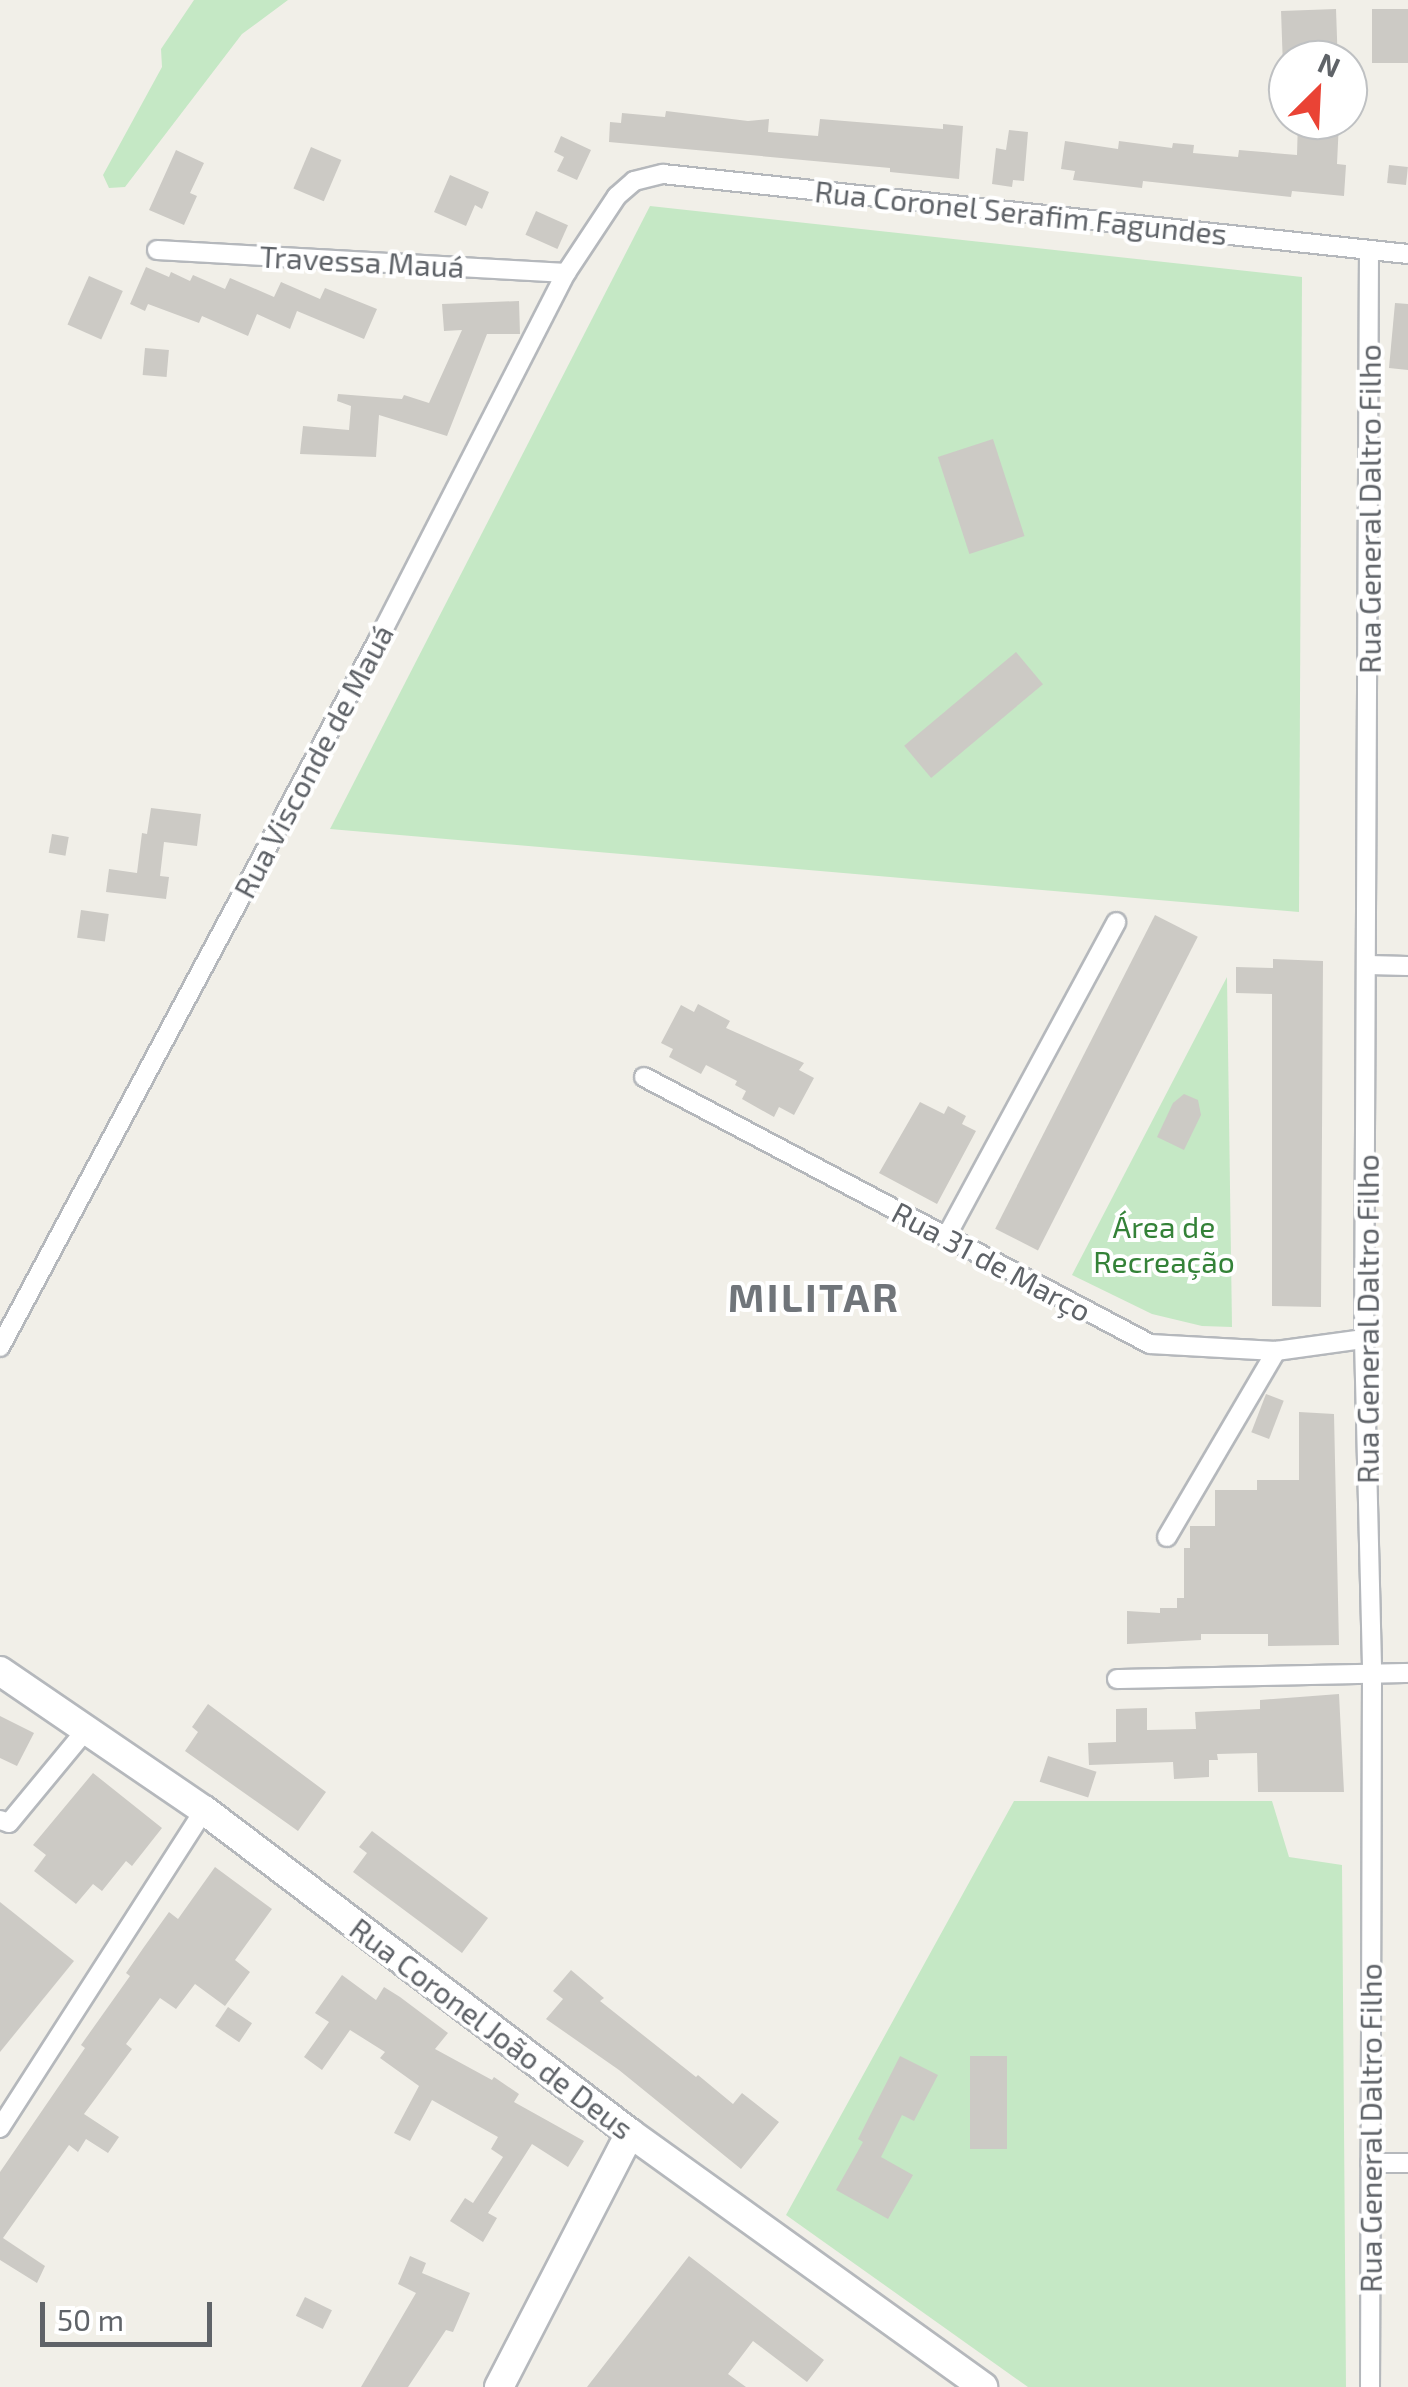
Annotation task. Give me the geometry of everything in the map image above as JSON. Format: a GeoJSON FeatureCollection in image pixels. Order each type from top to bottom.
{"type":"FeatureCollection","features":[{"type":"Feature","properties":{"kind":"street","name":"Rua Coronel Serafim Fagundes"},"geometry":{"type":"LineString","coordinates":[[634,182],[663,174],[1408,254]]}},
{"type":"Feature","properties":{"kind":"street","name":"Rua Visconde de Mauá"},"geometry":{"type":"LineString","coordinates":[[0,1347],[377,642],[566,273],[617,196],[634,182]]}},
{"type":"Feature","properties":{"kind":"street","name":"Travessa Mauá"},"geometry":{"type":"LineString","coordinates":[[158,250],[566,273]]}},
{"type":"Feature","properties":{"kind":"street","name":"Rua General Daltro Filho"},"geometry":{"type":"LineString","coordinates":[[1370,250],[1364,1339],[1372,1674],[1370,2387]]}},
{"type":"Feature","properties":{"kind":"street"},"geometry":{"type":"LineString","coordinates":[[946,1236],[1116,922]]}},
{"type":"Feature","properties":{"kind":"street"},"geometry":{"type":"LineString","coordinates":[[1368,965],[1408,966]]}},
{"type":"Feature","properties":{"kind":"street","name":"Rua 31 de Março"},"geometry":{"type":"LineString","coordinates":[[644,1078],[1150,1344],[1276,1351],[1364,1339]]}},
{"type":"Feature","properties":{"kind":"street"},"geometry":{"type":"LineString","coordinates":[[1168,1537],[1276,1351]]}},
{"type":"Feature","properties":{"kind":"street","name":"Rua Coronel João de Deus"},"geometry":{"type":"LineString","coordinates":[[0,1671],[204,1810],[630,2133],[983,2387]]}},
{"type":"Feature","properties":{"kind":"street"},"geometry":{"type":"LineString","coordinates":[[1117,1679],[1408,1673]]}},
{"type":"Feature","properties":{"kind":"street"},"geometry":{"type":"LineString","coordinates":[[0,1820],[10,1823],[86,1730]]}},
{"type":"Feature","properties":{"kind":"street"},"geometry":{"type":"LineString","coordinates":[[0,2128],[204,1810]]}},
{"type":"Feature","properties":{"kind":"street"},"geometry":{"type":"LineString","coordinates":[[499,2387],[630,2133]]}},
{"type":"Feature","properties":{"kind":"street"},"geometry":{"type":"LineString","coordinates":[[1370,2163],[1408,2163]]}},
{"type":"Feature","properties":{"kind":"green space"},"geometry":{"type":"Polygon","coordinates":[[[194,0],[288,0],[242,34],[125,187],[109,188],[103,175],[162,67],[161,49],[194,0]]]}},
{"type":"Feature","properties":{"kind":"green space"},"geometry":{"type":"Polygon","coordinates":[[[650,206],[1302,277],[1299,912],[330,829],[650,206]]]}},
{"type":"Feature","properties":{"kind":"green space","name":"Área de Recreação"},"geometry":{"type":"Polygon","coordinates":[[[1227,977],[1232,1327],[1202,1326],[1152,1314],[1072,1275],[1227,977]]]}},
{"type":"Feature","properties":{"kind":"green space"},"geometry":{"type":"Polygon","coordinates":[[[1014,1801],[1272,1801],[1289,1857],[1342,1865],[1346,2387],[1028,2387],[786,2215],[1014,1801]]]}},
{"type":"Feature","properties":{"kind":"building"},"geometry":{"type":"Polygon","coordinates":[[[1336,9],[1337,40],[1282,40],[1281,11],[1336,9]]]}},
{"type":"Feature","properties":{"kind":"building"},"geometry":{"type":"Polygon","coordinates":[[[1372,9],[1408,9],[1408,63],[1372,63],[1372,9]]]}},
{"type":"Feature","properties":{"kind":"building"},"geometry":{"type":"Polygon","coordinates":[[[666,111],[748,121],[769,119],[768,132],[818,136],[820,119],[943,129],[943,124],[963,126],[959,179],[890,172],[890,168],[609,142],[610,122],[621,123],[622,113],[665,117],[666,111]]]}},
{"type":"Feature","properties":{"kind":"building"},"geometry":{"type":"Polygon","coordinates":[[[1009,130],[1028,132],[1024,181],[1013,180],[1012,187],[992,184],[996,148],[1006,150],[1009,130]]]}},
{"type":"Feature","properties":{"kind":"building"},"geometry":{"type":"Polygon","coordinates":[[[561,136],[591,150],[577,180],[557,171],[564,157],[554,152],[561,136]]]}},
{"type":"Feature","properties":{"kind":"building"},"geometry":{"type":"Polygon","coordinates":[[[1297,140],[1338,140],[1337,164],[1346,165],[1344,196],[1292,191],[1291,197],[1143,181],[1142,188],[1073,180],[1075,171],[1061,169],[1065,141],[1118,149],[1119,141],[1172,148],[1173,143],[1194,145],[1193,153],[1238,157],[1239,150],[1297,155],[1297,140]]]}},
{"type":"Feature","properties":{"kind":"building"},"geometry":{"type":"Polygon","coordinates":[[[311,147],[341,160],[324,201],[293,188],[311,147]]]}},
{"type":"Feature","properties":{"kind":"building"},"geometry":{"type":"Polygon","coordinates":[[[176,150],[204,163],[190,193],[197,196],[184,225],[149,210],[176,150]]]}},
{"type":"Feature","properties":{"kind":"building"},"geometry":{"type":"Polygon","coordinates":[[[1389,165],[1408,167],[1406,185],[1387,183],[1389,165]]]}},
{"type":"Feature","properties":{"kind":"building"},"geometry":{"type":"Polygon","coordinates":[[[450,175],[489,192],[482,209],[475,205],[466,226],[434,212],[450,175]]]}},
{"type":"Feature","properties":{"kind":"building"},"geometry":{"type":"Polygon","coordinates":[[[536,211],[568,225],[557,249],[525,235],[536,211]]]}},
{"type":"Feature","properties":{"kind":"building"},"geometry":{"type":"Polygon","coordinates":[[[146,267],[190,281],[193,275],[225,289],[230,278],[274,297],[281,282],[320,299],[325,288],[377,309],[364,339],[297,311],[290,329],[257,314],[248,336],[202,316],[199,323],[148,304],[145,311],[130,304],[146,267]]]}},
{"type":"Feature","properties":{"kind":"building"},"geometry":{"type":"Polygon","coordinates":[[[89,276],[123,291],[101,339],[67,324],[89,276]]]}},
{"type":"Feature","properties":{"kind":"building"},"geometry":{"type":"Polygon","coordinates":[[[519,301],[520,334],[487,334],[447,436],[379,415],[376,457],[300,454],[303,426],[349,430],[351,406],[337,401],[338,394],[402,399],[404,395],[429,403],[462,330],[444,331],[442,304],[519,301]]]}},
{"type":"Feature","properties":{"kind":"building"},"geometry":{"type":"Polygon","coordinates":[[[1395,303],[1408,304],[1408,370],[1389,368],[1395,303]]]}},
{"type":"Feature","properties":{"kind":"building"},"geometry":{"type":"Polygon","coordinates":[[[145,348],[169,350],[167,377],[143,375],[145,348]]]}},
{"type":"Feature","properties":{"kind":"building"},"geometry":{"type":"Polygon","coordinates":[[[993,439],[1025,536],[969,554],[938,457],[993,439]]]}},
{"type":"Feature","properties":{"kind":"building"},"geometry":{"type":"Polygon","coordinates":[[[1016,652],[1043,684],[931,778],[904,746],[1016,652]]]}},
{"type":"Feature","properties":{"kind":"building"},"geometry":{"type":"Polygon","coordinates":[[[151,808],[201,814],[197,846],[164,842],[160,876],[169,877],[166,899],[106,892],[109,869],[137,873],[142,833],[147,834],[151,808]]]}},
{"type":"Feature","properties":{"kind":"building"},"geometry":{"type":"Polygon","coordinates":[[[52,834],[69,837],[65,856],[49,853],[52,834]]]}},
{"type":"Feature","properties":{"kind":"building"},"geometry":{"type":"Polygon","coordinates":[[[81,910],[109,914],[105,942],[77,938],[81,910]]]}},
{"type":"Feature","properties":{"kind":"building"},"geometry":{"type":"Polygon","coordinates":[[[1155,915],[1198,937],[1038,1250],[995,1229],[1155,915]]]}},
{"type":"Feature","properties":{"kind":"building"},"geometry":{"type":"Polygon","coordinates":[[[1273,959],[1323,961],[1321,1307],[1272,1306],[1272,994],[1236,993],[1236,967],[1273,968],[1273,959]]]}},
{"type":"Feature","properties":{"kind":"building"},"geometry":{"type":"Polygon","coordinates":[[[698,1004],[730,1021],[726,1028],[804,1063],[799,1070],[814,1078],[794,1115],[779,1107],[774,1117],[742,1099],[746,1091],[735,1085],[737,1081],[706,1065],[701,1074],[669,1057],[673,1049],[661,1043],[681,1005],[694,1012],[698,1004]]]}},
{"type":"Feature","properties":{"kind":"building"},"geometry":{"type":"Polygon","coordinates":[[[1184,1094],[1198,1100],[1201,1115],[1184,1150],[1157,1137],[1173,1103],[1184,1094]]]}},
{"type":"Feature","properties":{"kind":"building"},"geometry":{"type":"Polygon","coordinates":[[[920,1102],[944,1114],[948,1106],[966,1116],[962,1124],[976,1131],[937,1204],[879,1173],[920,1102]]]}},
{"type":"Feature","properties":{"kind":"building"},"geometry":{"type":"Polygon","coordinates":[[[1266,1394],[1284,1401],[1269,1439],[1251,1432],[1266,1394]]]}},
{"type":"Feature","properties":{"kind":"building"},"geometry":{"type":"Polygon","coordinates":[[[1299,1412],[1334,1414],[1339,1645],[1268,1646],[1268,1634],[1201,1634],[1201,1640],[1127,1644],[1127,1611],[1160,1613],[1160,1608],[1177,1608],[1177,1598],[1184,1598],[1184,1548],[1190,1548],[1190,1526],[1215,1526],[1215,1490],[1257,1490],[1257,1480],[1299,1480],[1299,1412]]]}},
{"type":"Feature","properties":{"kind":"building"},"geometry":{"type":"Polygon","coordinates":[[[1339,1694],[1344,1792],[1258,1792],[1257,1753],[1217,1754],[1218,1760],[1209,1760],[1209,1777],[1174,1779],[1173,1762],[1089,1765],[1088,1743],[1116,1742],[1116,1709],[1147,1708],[1147,1730],[1196,1729],[1195,1712],[1260,1709],[1260,1700],[1339,1694]]]}},
{"type":"Feature","properties":{"kind":"building"},"geometry":{"type":"Polygon","coordinates":[[[208,1704],[326,1792],[298,1831],[185,1751],[198,1732],[192,1727],[208,1704]]]}},
{"type":"Feature","properties":{"kind":"building"},"geometry":{"type":"Polygon","coordinates":[[[0,1716],[34,1733],[17,1766],[0,1758],[0,1716]]]}},
{"type":"Feature","properties":{"kind":"building"},"geometry":{"type":"Polygon","coordinates":[[[1048,1756],[1097,1772],[1088,1797],[1040,1782],[1048,1756]]]}},
{"type":"Feature","properties":{"kind":"building"},"geometry":{"type":"Polygon","coordinates":[[[93,1773],[162,1828],[132,1866],[126,1861],[102,1891],[93,1884],[76,1904],[34,1871],[46,1855],[33,1845],[93,1773]]]}},
{"type":"Feature","properties":{"kind":"building"},"geometry":{"type":"Polygon","coordinates":[[[372,1831],[488,1918],[462,1953],[353,1872],[367,1853],[359,1847],[372,1831]]]}},
{"type":"Feature","properties":{"kind":"building"},"geometry":{"type":"Polygon","coordinates":[[[215,1867],[272,1909],[235,1960],[250,1972],[225,2006],[195,1984],[176,2009],[160,1998],[126,2044],[132,2049],[84,2114],[119,2137],[108,2153],[86,2139],[78,2152],[69,2145],[3,2238],[45,2266],[37,2283],[0,2260],[0,2172],[85,2048],[81,2045],[130,1976],[126,1973],[144,1947],[169,1912],[178,1919],[215,1867]]]}},
{"type":"Feature","properties":{"kind":"building"},"geometry":{"type":"Polygon","coordinates":[[[0,1902],[74,1961],[0,2052],[0,1902]]]}},
{"type":"Feature","properties":{"kind":"building"},"geometry":{"type":"Polygon","coordinates":[[[571,1970],[604,1998],[600,2001],[696,2077],[733,2104],[742,2093],[779,2122],[741,2169],[619,2070],[546,2019],[563,1999],[553,1991],[571,1970]]]}},
{"type":"Feature","properties":{"kind":"building"},"geometry":{"type":"Polygon","coordinates":[[[342,1975],[376,2000],[384,1987],[400,1997],[448,2033],[435,2049],[492,2080],[494,2077],[519,2094],[514,2102],[584,2141],[568,2167],[532,2144],[488,2213],[497,2218],[483,2242],[450,2221],[465,2198],[473,2203],[503,2157],[491,2149],[498,2137],[432,2100],[410,2141],[394,2133],[419,2086],[380,2058],[385,2052],[350,2030],[322,2070],[304,2057],[329,2022],[315,2013],[342,1975]]]}},
{"type":"Feature","properties":{"kind":"building"},"geometry":{"type":"Polygon","coordinates":[[[228,2007],[252,2023],[239,2042],[215,2026],[228,2007]]]}},
{"type":"Feature","properties":{"kind":"building"},"geometry":{"type":"Polygon","coordinates":[[[900,2056],[938,2075],[914,2121],[902,2115],[881,2157],[913,2175],[888,2219],[836,2190],[863,2142],[858,2139],[900,2056]]]}},
{"type":"Feature","properties":{"kind":"building"},"geometry":{"type":"Polygon","coordinates":[[[970,2056],[1007,2056],[1007,2149],[970,2149],[970,2056]]]}},
{"type":"Feature","properties":{"kind":"building"},"geometry":{"type":"Polygon","coordinates":[[[410,2256],[426,2263],[422,2273],[470,2293],[453,2332],[446,2330],[408,2387],[361,2387],[416,2293],[398,2284],[410,2256]]]}},
{"type":"Feature","properties":{"kind":"building"},"geometry":{"type":"Polygon","coordinates":[[[689,2256],[824,2360],[807,2382],[753,2341],[728,2374],[746,2387],[587,2387],[689,2256]]]}},
{"type":"Feature","properties":{"kind":"building"},"geometry":{"type":"Polygon","coordinates":[[[305,2297],[332,2310],[323,2329],[296,2316],[305,2297]]]}},
{"type":"Feature","properties":{"kind":"district","name":"MILITAR"},"geometry":{"type":"Point","coordinates":[814,1296]}}]}
